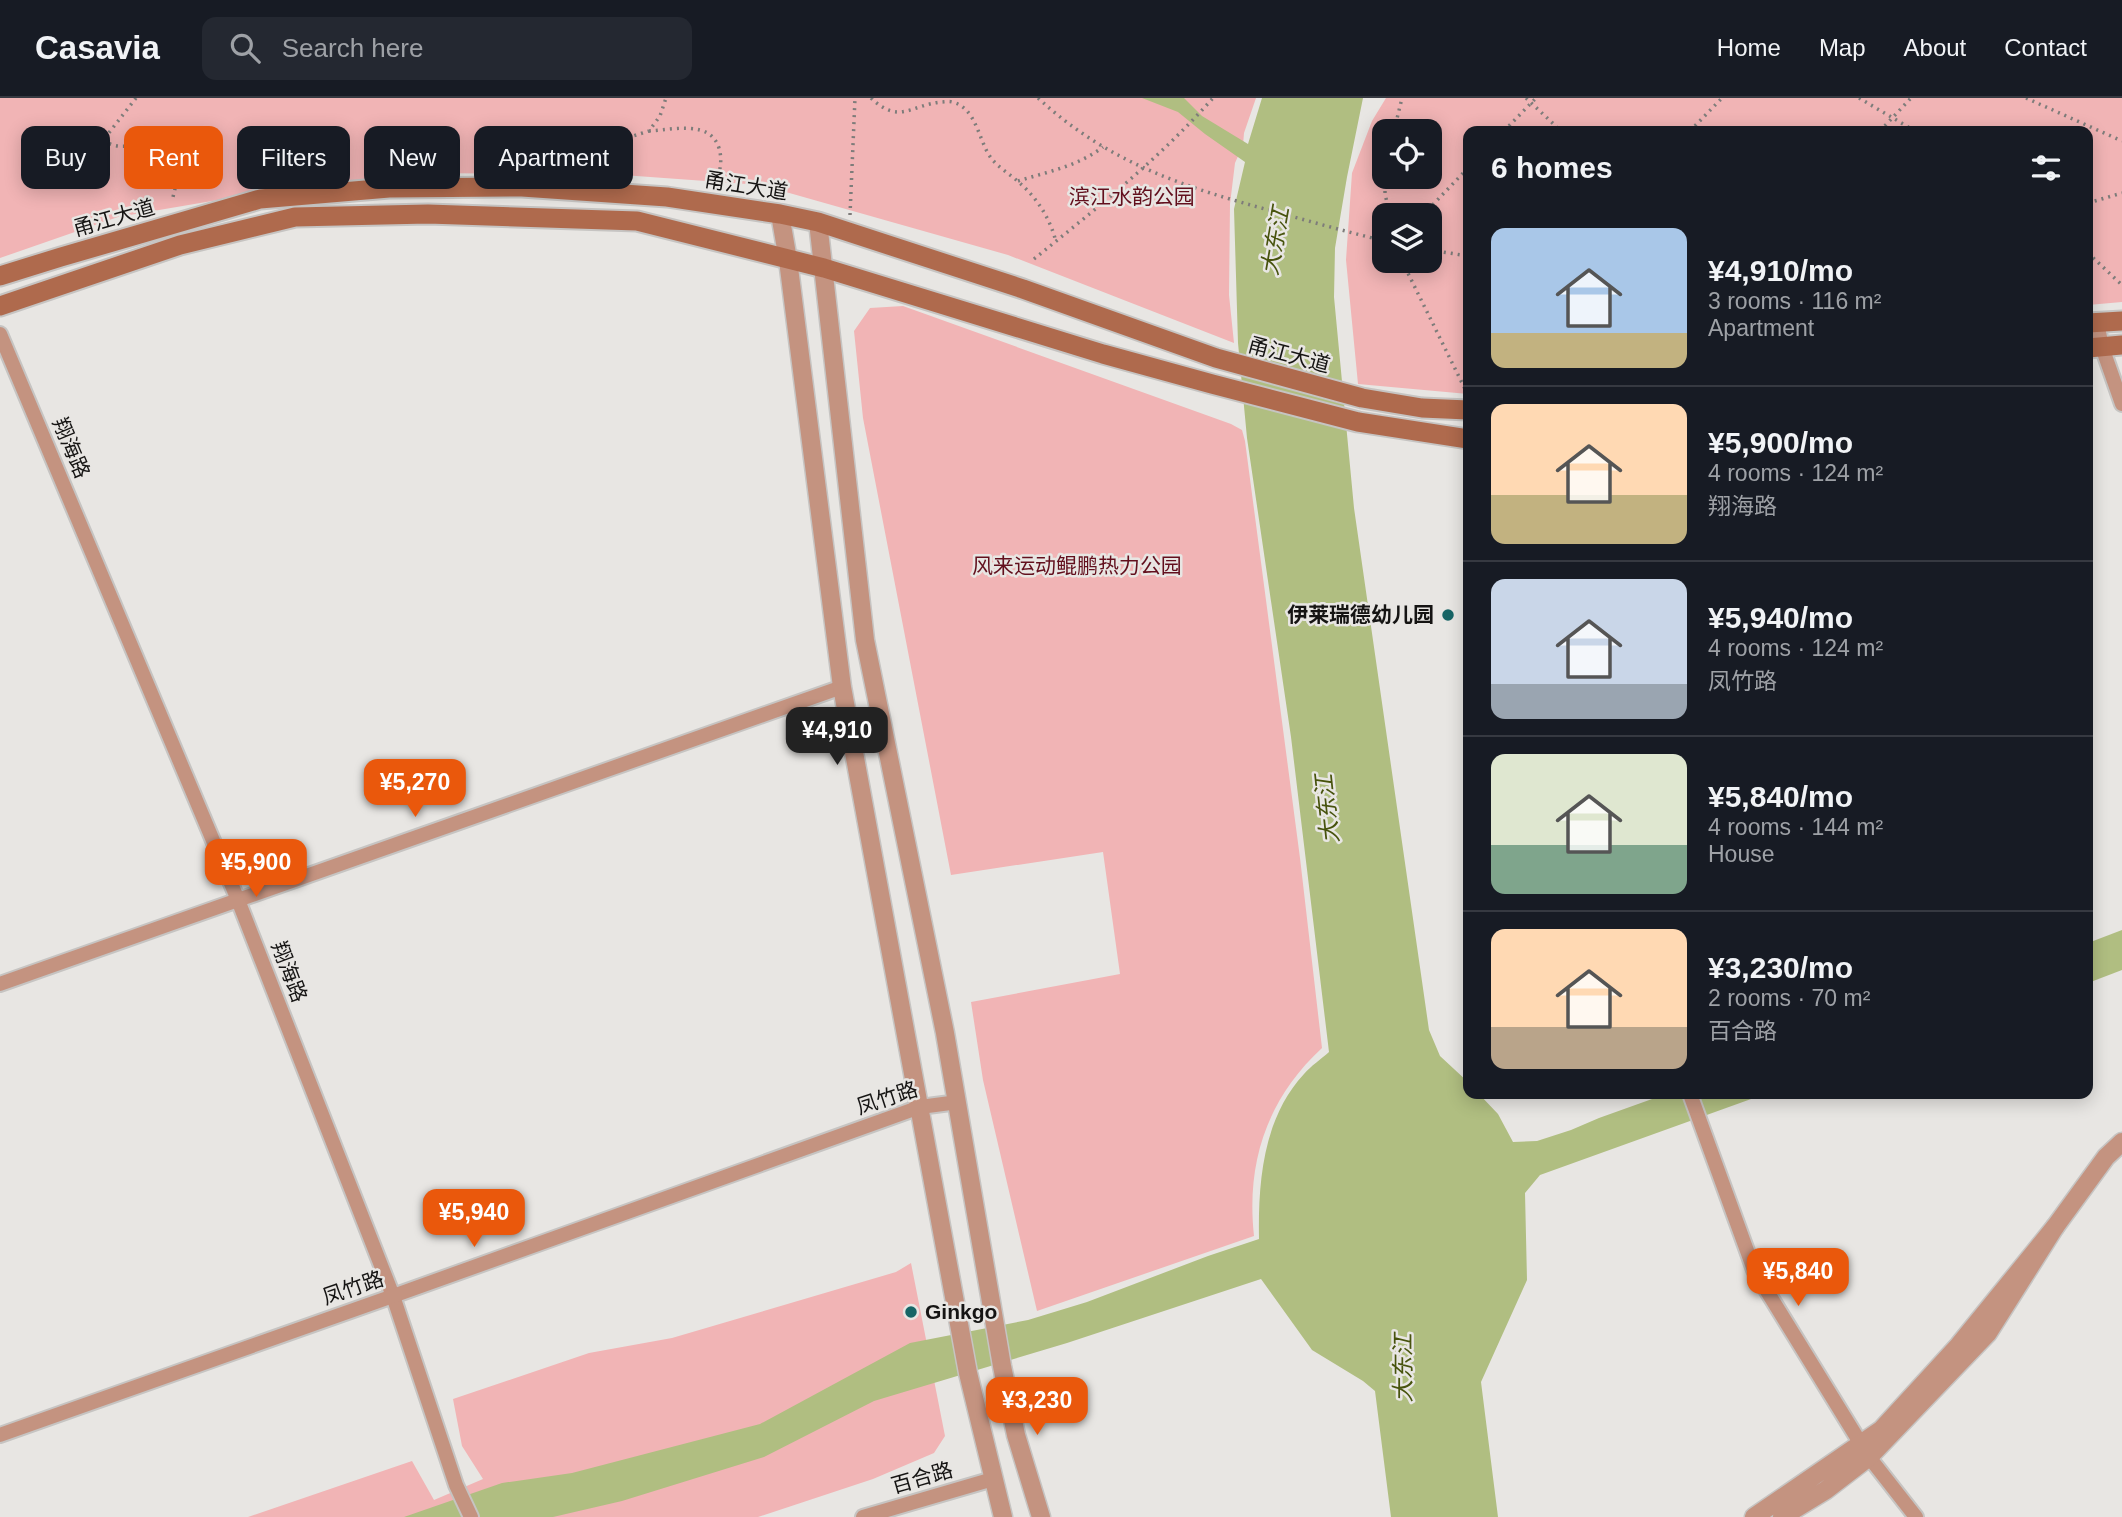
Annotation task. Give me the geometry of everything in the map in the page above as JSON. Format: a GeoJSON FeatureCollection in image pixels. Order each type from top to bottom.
{"type":"FeatureCollection","features":[{"type":"Feature","properties":{"kind":"main road","name":"甬江大道"},"geometry":{"type":"LineString","coordinates":[[0,276],[260,200],[389,188],[522,187],[667,197],[818,222],[1023,289],[1216,359],[1362,398],[1422,408],[1463,410]]}},
{"type":"Feature","properties":{"kind":"main road"},"geometry":{"type":"LineString","coordinates":[[0,306],[180,245],[295,217],[428,214],[637,221],[824,268],[1103,354],[1344,419],[1463,438]]}},
{"type":"Feature","properties":{"kind":"main road"},"geometry":{"type":"LineString","coordinates":[[2093,323],[2122,321]]}},
{"type":"Feature","properties":{"kind":"street"},"geometry":{"type":"LineString","coordinates":[[780,214],[842,687],[968,1373],[1003,1517]]}},
{"type":"Feature","properties":{"kind":"street"},"geometry":{"type":"LineString","coordinates":[[818,222],[865,640],[958,1102],[1002,1366],[1016,1435],[1041,1517]]}},
{"type":"Feature","properties":{"kind":"street"},"geometry":{"type":"LineString","coordinates":[[2093,325],[2104,347],[2122,404]]}},
{"type":"Feature","properties":{"kind":"street","name":"翔海路"},"geometry":{"type":"LineString","coordinates":[[0,334],[238,900],[393,1296],[456,1485],[471,1517]]}},
{"type":"Feature","properties":{"kind":"street"},"geometry":{"type":"LineString","coordinates":[[0,984],[842,687]]}},
{"type":"Feature","properties":{"kind":"street"},"geometry":{"type":"LineString","coordinates":[[1692,1099],[1754,1270],[1865,1451],[1916,1517]]}},
{"type":"Feature","properties":{"kind":"street","name":"凤竹路"},"geometry":{"type":"LineString","coordinates":[[0,1435],[920,1107],[958,1102]]}},
{"type":"Feature","properties":{"kind":"street"},"geometry":{"type":"LineString","coordinates":[[1782,1517],[1826,1490],[1988,1333],[2055,1227],[2106,1157],[2122,1142]]}},
{"type":"Feature","properties":{"kind":"street"},"geometry":{"type":"LineString","coordinates":[[1755,1517],[1865,1451]]}},
{"type":"Feature","properties":{"kind":"street","name":"百合路"},"geometry":{"type":"LineString","coordinates":[[863,1517],[993,1479]]}},
{"type":"Feature","properties":{"kind":"path"},"geometry":{"type":"LineString","coordinates":[[136,98],[108,134],[108,143],[116,147],[167,139],[179,142],[184,151],[173,197]]}},
{"type":"Feature","properties":{"kind":"path"},"geometry":{"type":"LineString","coordinates":[[649,131],[660,116],[666,98]]}},
{"type":"Feature","properties":{"kind":"path"},"geometry":{"type":"LineString","coordinates":[[848,232],[855,98]]}},
{"type":"Feature","properties":{"kind":"path"},"geometry":{"type":"LineString","coordinates":[[871,98],[879,106],[900,113],[935,103],[951,102],[964,109],[975,122],[989,155],[1000,168],[1018,181],[1046,215],[1056,242]]}},
{"type":"Feature","properties":{"kind":"path"},"geometry":{"type":"LineString","coordinates":[[1038,98],[1060,118],[1103,147],[1144,169],[1211,195],[1372,238]]}},
{"type":"Feature","properties":{"kind":"path"},"geometry":{"type":"LineString","coordinates":[[1034,259],[1144,169],[1184,131],[1213,98]]}},
{"type":"Feature","properties":{"kind":"path"},"geometry":{"type":"LineString","coordinates":[[1397,119],[1402,98]]}},
{"type":"Feature","properties":{"kind":"path"},"geometry":{"type":"LineString","coordinates":[[1526,98],[1555,126]]}},
{"type":"Feature","properties":{"kind":"path"},"geometry":{"type":"LineString","coordinates":[[1509,126],[1536,98]]}},
{"type":"Feature","properties":{"kind":"path"},"geometry":{"type":"LineString","coordinates":[[1695,126],[1722,98]]}},
{"type":"Feature","properties":{"kind":"path"},"geometry":{"type":"LineString","coordinates":[[1860,98],[1907,126]]}},
{"type":"Feature","properties":{"kind":"path"},"geometry":{"type":"LineString","coordinates":[[1885,126],[1911,98]]}},
{"type":"Feature","properties":{"kind":"path"},"geometry":{"type":"LineString","coordinates":[[2026,98],[2089,126]]}},
{"type":"Feature","properties":{"kind":"path"},"geometry":{"type":"LineString","coordinates":[[2093,128],[2122,141]]}},
{"type":"Feature","properties":{"kind":"path"},"geometry":{"type":"LineString","coordinates":[[633,136],[649,131],[702,130],[714,139],[721,153],[722,165],[718,176]]}},
{"type":"Feature","properties":{"kind":"path"},"geometry":{"type":"LineString","coordinates":[[1018,181],[1068,166],[1103,147]]}},
{"type":"Feature","properties":{"kind":"path"},"geometry":{"type":"LineString","coordinates":[[1435,203],[1463,174]]}},
{"type":"Feature","properties":{"kind":"path"},"geometry":{"type":"LineString","coordinates":[[2093,202],[2122,193]]}},
{"type":"Feature","properties":{"kind":"path"},"geometry":{"type":"LineString","coordinates":[[1442,252],[1463,255]]}},
{"type":"Feature","properties":{"kind":"path"},"geometry":{"type":"LineString","coordinates":[[2093,258],[2122,285]]}},
{"type":"Feature","properties":{"kind":"path"},"geometry":{"type":"LineString","coordinates":[[1408,273],[1463,384]]}},
{"type":"Feature","properties":{"kind":"green space","name":"滨江水韵公园"},"geometry":{"type":"Polygon","coordinates":[[[0,98],[1256,98],[1235,163],[1230,204],[1229,295],[1234,343],[1008,255],[761,185],[633,176],[633,126],[474,126],[474,173],[460,173],[460,126],[364,126],[364,180],[350,181],[350,126],[237,126],[237,189],[283,189],[118,217],[0,258],[0,98]]]}},
{"type":"Feature","properties":{"kind":"green space"},"geometry":{"type":"Polygon","coordinates":[[[1386,98],[2122,98],[2122,302],[2093,305],[2093,126],[1463,126],[1463,394],[1358,384],[1346,260],[1352,173],[1372,121],[1372,189],[1442,189],[1442,119],[1373,119],[1386,98]]]}},
{"type":"Feature","properties":{"kind":"green space","name":"风来运动鲲鹏热力公园"},"geometry":{"type":"Polygon","coordinates":[[[903,306],[1231,424],[1242,430],[1245,441],[1322,1048],[1287,1088],[1264,1133],[1257,1157],[1254,1183],[1254,1236],[1037,1311],[983,1080],[971,1002],[1120,974],[1103,852],[951,875],[863,418],[854,331],[870,308],[903,306]]]}},
{"type":"Feature","properties":{"kind":"green space"},"geometry":{"type":"Polygon","coordinates":[[[911,1263],[945,1436],[934,1453],[873,1479],[758,1517],[248,1517],[412,1461],[434,1500],[483,1479],[462,1446],[453,1399],[589,1353],[672,1338],[896,1272],[911,1263]]]}},
{"type":"Feature","properties":{"kind":"water","name":"大东江"},"geometry":{"type":"Polygon","coordinates":[[[1142,98],[1184,98],[1202,116],[1248,144],[1262,98],[1363,98],[1335,248],[1334,297],[1354,508],[1429,1030],[1440,1056],[1463,1077],[1463,1099],[1484,1099],[1498,1114],[1513,1142],[1537,1141],[1652,1099],[1751,1099],[1540,1175],[1525,1193],[1527,1280],[1481,1382],[1498,1517],[1391,1517],[1375,1391],[1312,1350],[1261,1279],[1067,1343],[874,1401],[764,1457],[622,1501],[553,1517],[404,1517],[502,1483],[572,1473],[760,1424],[910,1343],[1028,1320],[1087,1302],[1259,1239],[1262,1173],[1271,1131],[1290,1091],[1307,1071],[1329,1052],[1291,737],[1247,438],[1238,343],[1234,209],[1245,162],[1178,112],[1142,98]]]}},
{"type":"Feature","properties":{"kind":"water"},"geometry":{"type":"Polygon","coordinates":[[[2122,930],[2122,970],[2093,981],[2093,941],[2122,930]]]}},
{"type":"Feature","properties":{"kind":"place","name":"伊莱瑞德幼儿园"},"geometry":{"type":"Point","coordinates":[1448,615]}},
{"type":"Feature","properties":{"kind":"place","name":"Ginkgo"},"geometry":{"type":"Point","coordinates":[911,1312]}}]}
